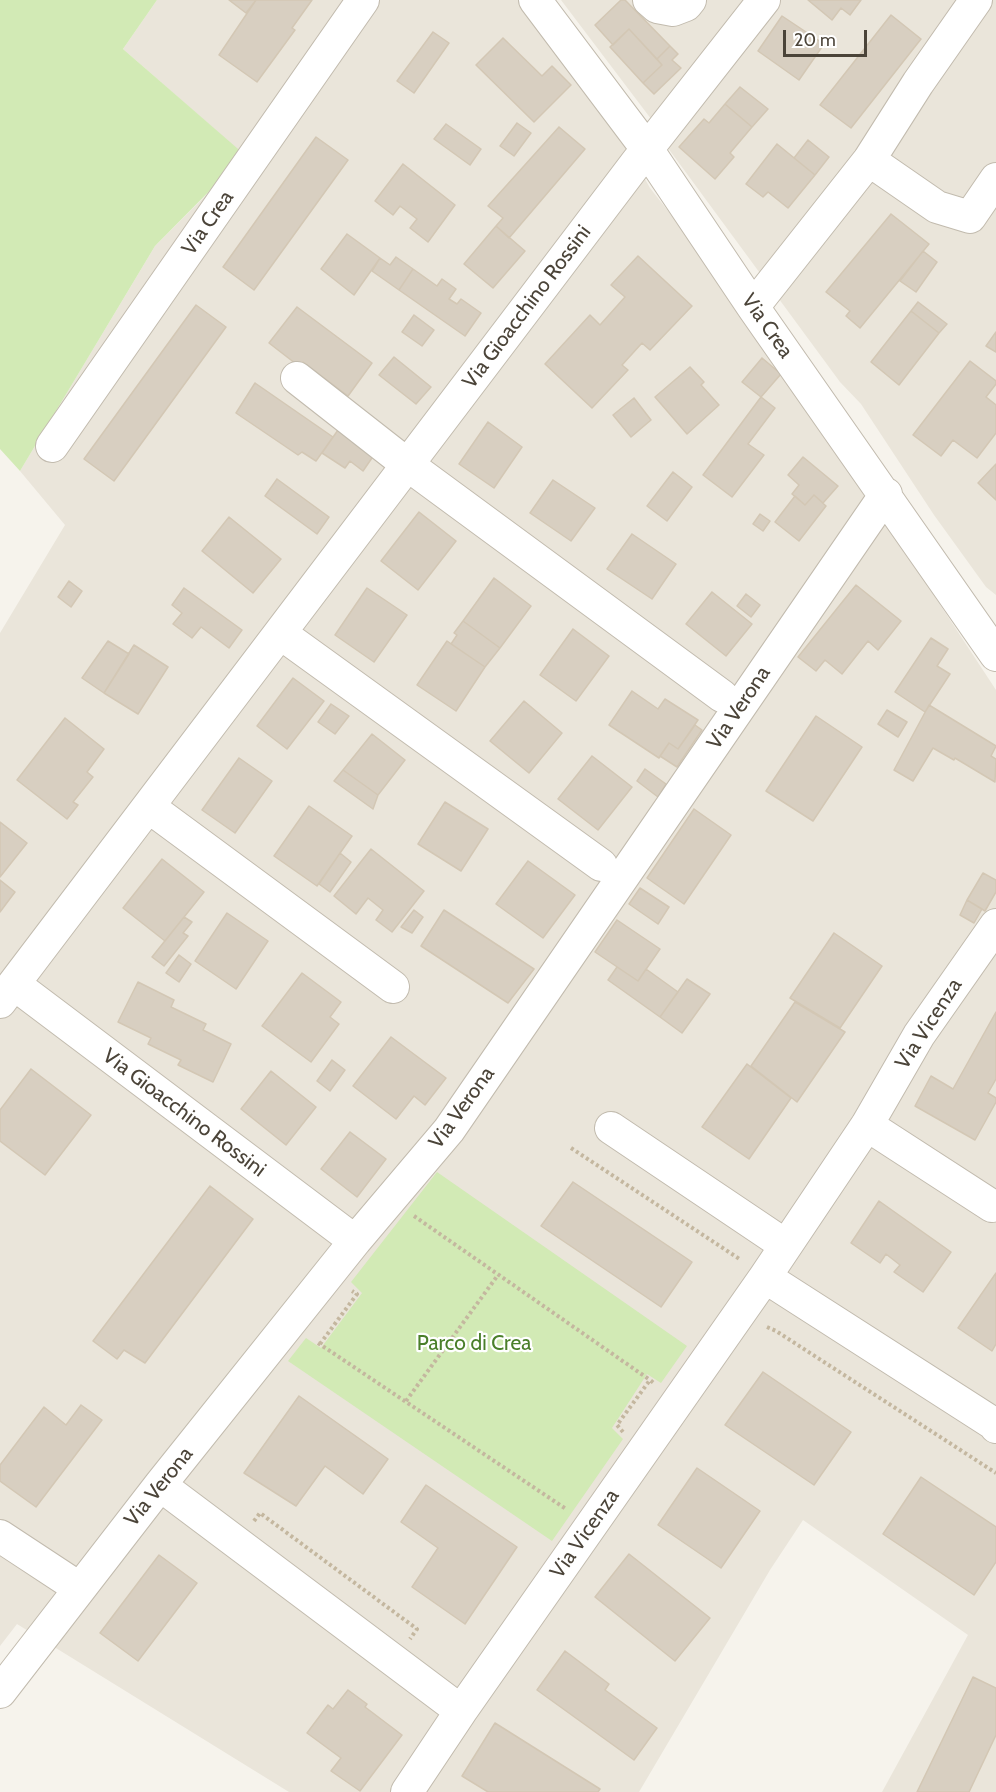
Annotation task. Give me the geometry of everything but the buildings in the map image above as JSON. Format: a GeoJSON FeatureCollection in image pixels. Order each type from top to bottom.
{"type":"FeatureCollection","features":[{"type":"Feature","properties":{"kind":"street","name":"Via Crea"},"geometry":{"type":"LineString","coordinates":[[52,446],[363,0]]}},
{"type":"Feature","properties":{"kind":"street","name":"Via Crea"},"geometry":{"type":"LineString","coordinates":[[535,0],[647,148],[753,307],[994,647]]}},
{"type":"Feature","properties":{"kind":"street"},"geometry":{"type":"LineString","coordinates":[[650,0],[657,7],[673,10],[686,5],[690,0]]}},
{"type":"Feature","properties":{"kind":"street","name":"Via Gioacchino Rossini"},"geometry":{"type":"LineString","coordinates":[[355,1241],[6,991],[149,807],[647,148],[764,0]]}},
{"type":"Feature","properties":{"kind":"street"},"geometry":{"type":"LineString","coordinates":[[753,307],[869,160],[918,83],[976,0]]}},
{"type":"Feature","properties":{"kind":"street"},"geometry":{"type":"LineString","coordinates":[[869,160],[937,207],[970,217],[996,179]]}},
{"type":"Feature","properties":{"kind":"street"},"geometry":{"type":"LineString","coordinates":[[297,378],[408,465],[722,696]]}},
{"type":"Feature","properties":{"kind":"street","name":"Via Verona"},"geometry":{"type":"LineString","coordinates":[[0,1692],[160,1485],[355,1241],[449,1130],[885,495]]}},
{"type":"Feature","properties":{"kind":"street"},"geometry":{"type":"LineString","coordinates":[[280,633],[601,865]]}},
{"type":"Feature","properties":{"kind":"street"},"geometry":{"type":"LineString","coordinates":[[149,807],[393,987]]}},
{"type":"Feature","properties":{"kind":"street","name":"Via Vicenza"},"geometry":{"type":"LineString","coordinates":[[406,1792],[756,1271],[785,1245],[867,1125],[919,1035],[996,925]]}},
{"type":"Feature","properties":{"kind":"street"},"geometry":{"type":"LineString","coordinates":[[867,1125],[992,1206]]}},
{"type":"Feature","properties":{"kind":"street"},"geometry":{"type":"LineString","coordinates":[[611,1128],[785,1245]]}},
{"type":"Feature","properties":{"kind":"street"},"geometry":{"type":"LineString","coordinates":[[756,1271],[995,1425]]}},
{"type":"Feature","properties":{"kind":"street"},"geometry":{"type":"LineString","coordinates":[[160,1485],[461,1710]]}},
{"type":"Feature","properties":{"kind":"street"},"geometry":{"type":"LineString","coordinates":[[0,1536],[79,1588]]}},
{"type":"Feature","properties":{"kind":"path"},"geometry":{"type":"LineString","coordinates":[[572,1148],[756,1271]]}},
{"type":"Feature","properties":{"kind":"path"},"geometry":{"type":"LineString","coordinates":[[413,1216],[662,1390]]}},
{"type":"Feature","properties":{"kind":"path"},"geometry":{"type":"LineString","coordinates":[[406,1401],[498,1275]]}},
{"type":"Feature","properties":{"kind":"path"},"geometry":{"type":"LineString","coordinates":[[757,1327],[776,1331],[996,1473]]}},
{"type":"Feature","properties":{"kind":"path"},"geometry":{"type":"LineString","coordinates":[[312,1339],[574,1515]]}},
{"type":"Feature","properties":{"kind":"path"},"geometry":{"type":"LineString","coordinates":[[629,1438],[617,1425],[650,1380]]}},
{"type":"Feature","properties":{"kind":"path"},"geometry":{"type":"LineString","coordinates":[[253,1521],[260,1513],[417,1629],[405,1646]]}},
{"type":"Feature","properties":{"kind":"shaded area"},"geometry":{"type":"Polygon","coordinates":[[[157,0],[523,0],[615,125],[650,188],[713,268],[878,510],[996,690],[996,1792],[882,1792],[968,1635],[803,1520],[770,1570],[639,1792],[289,1792],[17,1624],[0,1646],[0,633],[65,525],[20,471],[155,246],[245,156],[123,49],[157,0]]]}},
{"type":"Feature","properties":{"kind":"shaded area"},"geometry":{"type":"Polygon","coordinates":[[[561,0],[996,0],[996,595],[986,587],[934,515],[861,404],[840,382],[665,144],[664,136],[561,0]]]}},
{"type":"Feature","properties":{"kind":"green space"},"geometry":{"type":"Polygon","coordinates":[[[0,0],[157,0],[123,49],[245,155],[155,246],[20,471],[0,449],[0,0]]]}},
{"type":"Feature","properties":{"kind":"green space","name":"Parco di Crea"},"geometry":{"type":"Polygon","coordinates":[[[437,1172],[687,1346],[661,1383],[647,1374],[612,1428],[623,1439],[552,1541],[288,1361],[306,1338],[321,1348],[362,1293],[351,1282],[437,1172]]]}}]}
